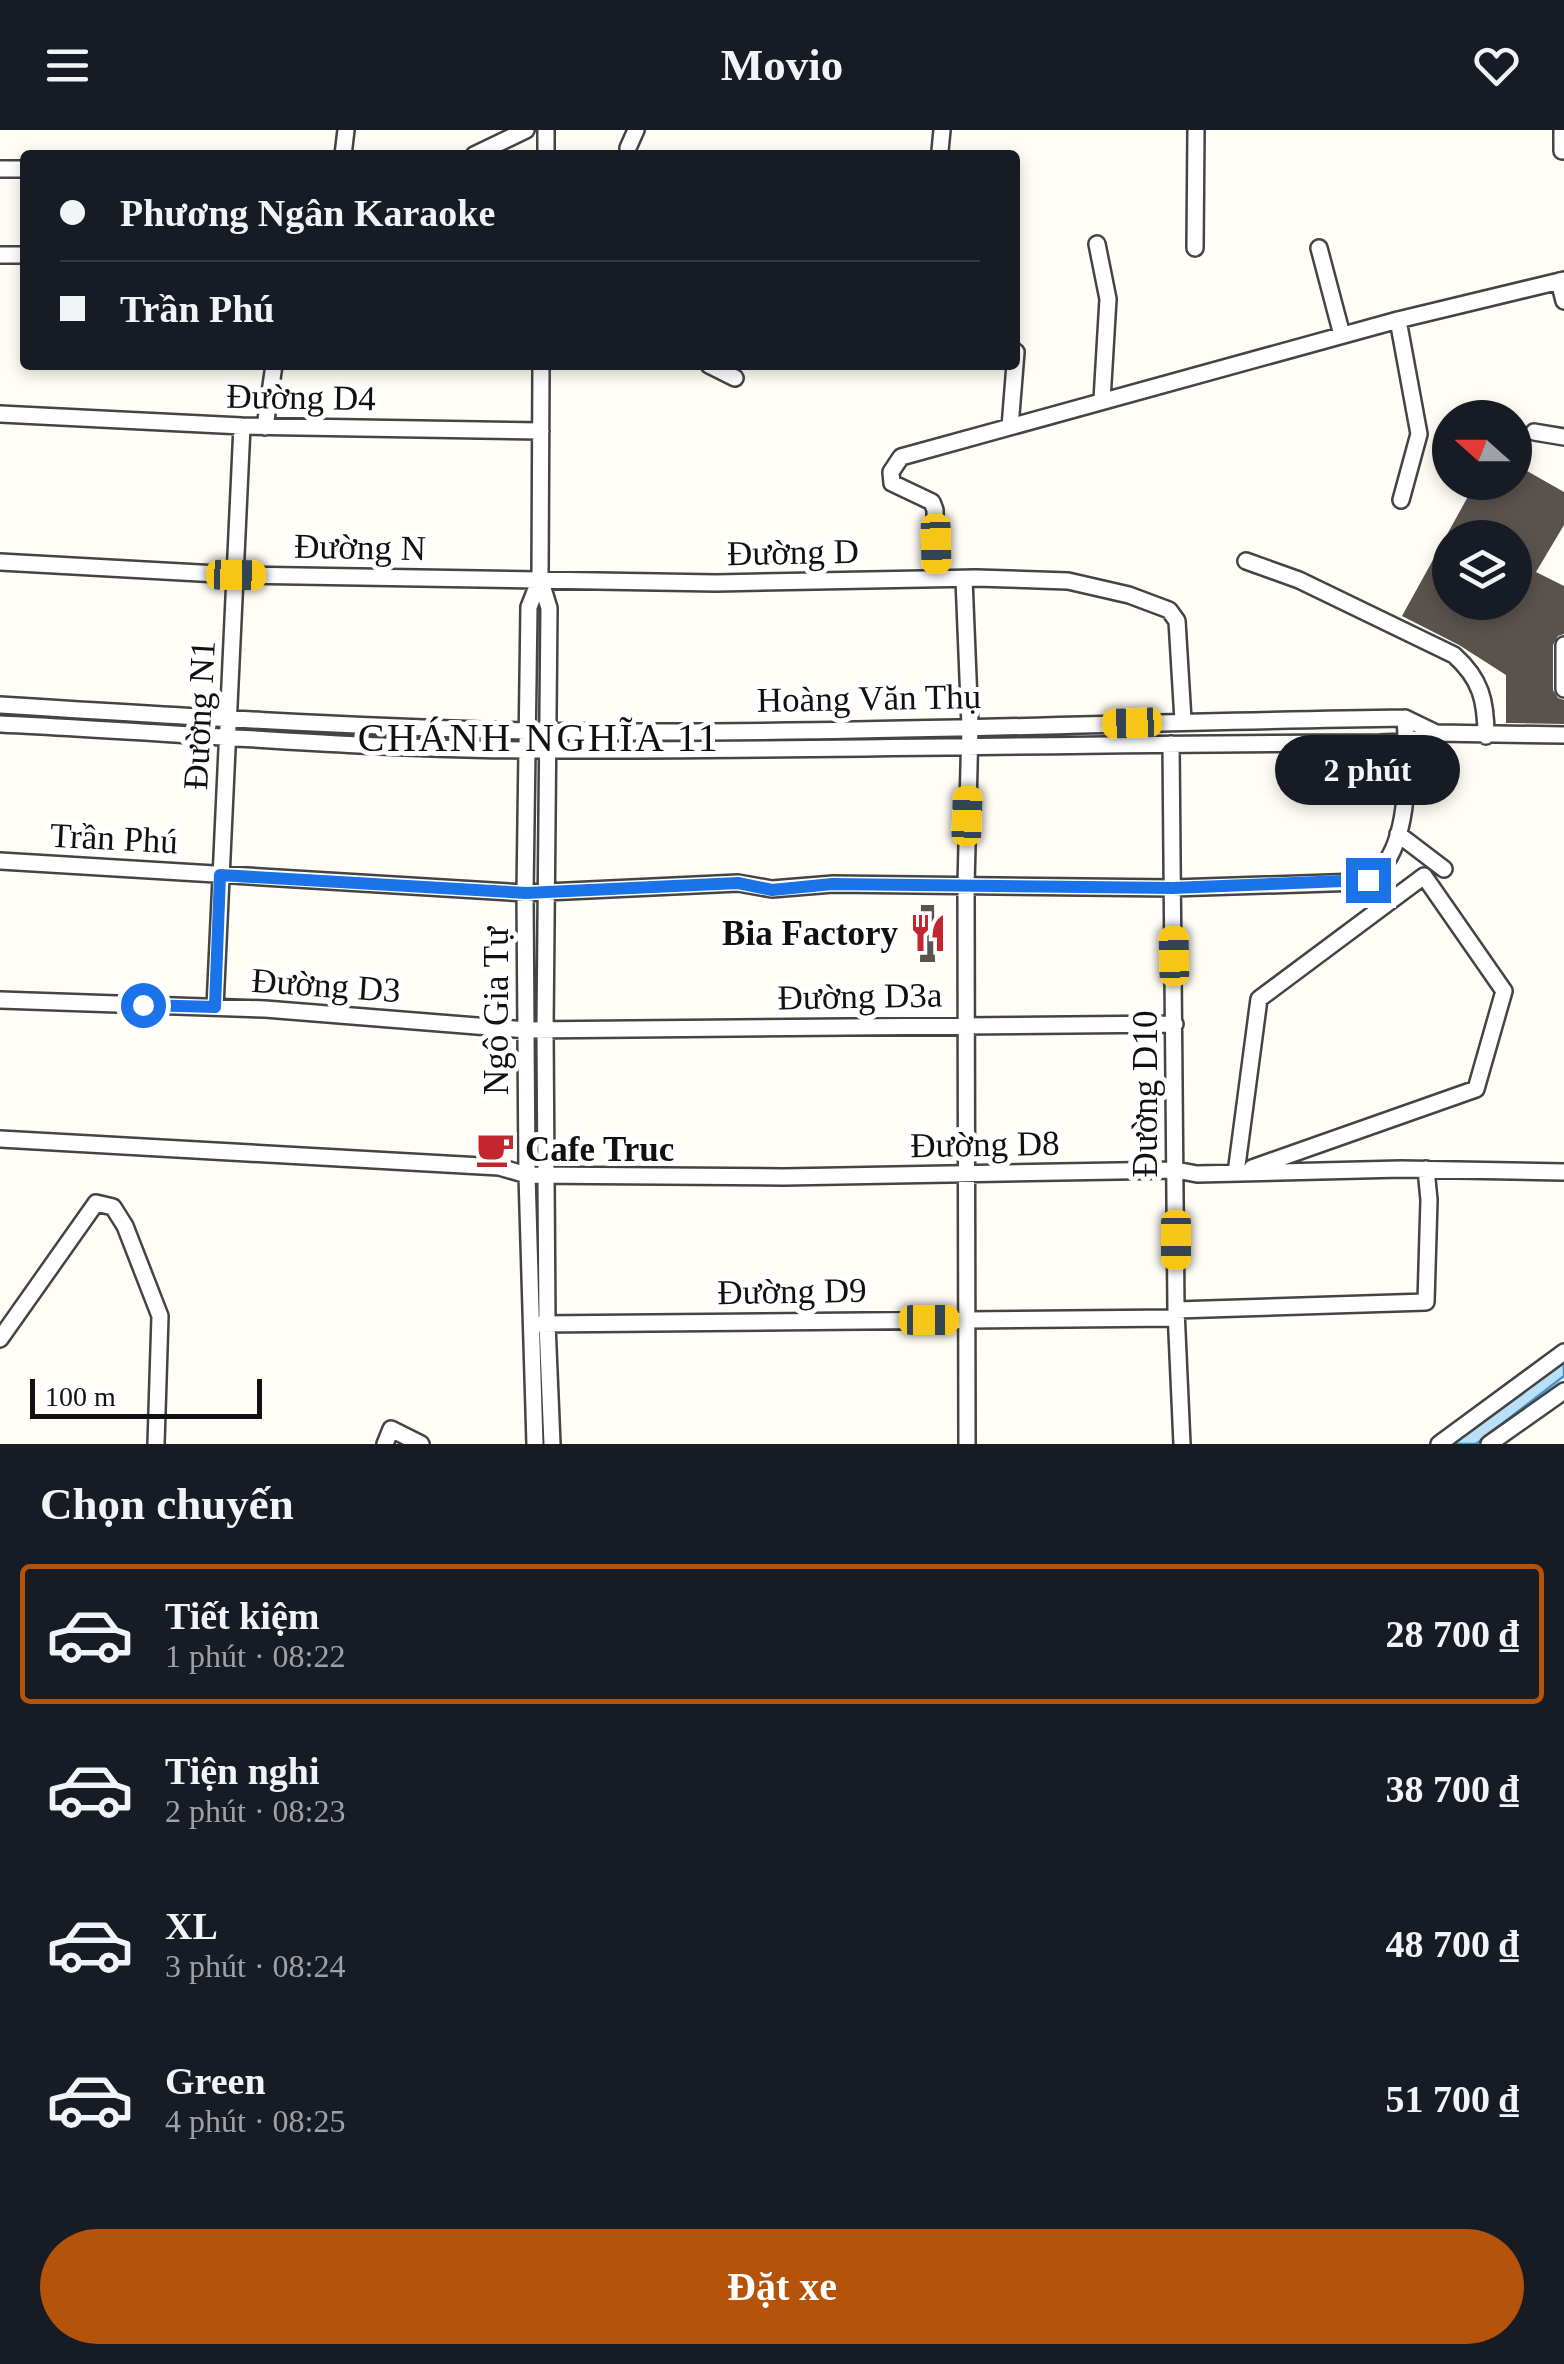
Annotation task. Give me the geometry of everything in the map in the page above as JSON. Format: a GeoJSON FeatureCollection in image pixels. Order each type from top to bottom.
{"type":"FeatureCollection","features":[{"type":"Feature","properties":{"kind":"street"},"geometry":{"type":"LineString","coordinates":[[484,150],[526,130]]}},
{"type":"Feature","properties":{"kind":"street"},"geometry":{"type":"LineString","coordinates":[[628,148],[636,130]]}},
{"type":"Feature","properties":{"kind":"street"},"geometry":{"type":"LineString","coordinates":[[1195,248],[1196,130]]}},
{"type":"Feature","properties":{"kind":"street"},"geometry":{"type":"LineString","coordinates":[[1562,130],[1562,152]]}},
{"type":"Feature","properties":{"kind":"street"},"geometry":{"type":"LineString","coordinates":[[1098,244],[1108,300],[1102,400]]}},
{"type":"Feature","properties":{"kind":"street"},"geometry":{"type":"LineString","coordinates":[[1319,248],[1342,335]]}},
{"type":"Feature","properties":{"kind":"street"},"geometry":{"type":"LineString","coordinates":[[936,579],[932,502],[892,482],[891,472],[901,457],[914,451],[1398,320],[1561,281],[1564,301]]}},
{"type":"Feature","properties":{"kind":"street"},"geometry":{"type":"LineString","coordinates":[[1398,320],[1419,434],[1400,500]]}},
{"type":"Feature","properties":{"kind":"street"},"geometry":{"type":"LineString","coordinates":[[265,427],[273,370]]}},
{"type":"Feature","properties":{"kind":"street","name":"Ngô Gia Tự"},"geometry":{"type":"LineString","coordinates":[[541,370],[540,579],[548,608],[545,1030],[552,1444]]}},
{"type":"Feature","properties":{"kind":"street"},"geometry":{"type":"LineString","coordinates":[[719,370],[735,378]]}},
{"type":"Feature","properties":{"kind":"street"},"geometry":{"type":"LineString","coordinates":[[1010,427],[1015,370]]}},
{"type":"Feature","properties":{"kind":"street","name":"Đường D4"},"geometry":{"type":"LineString","coordinates":[[0,414],[265,427],[540,430]]}},
{"type":"Feature","properties":{"kind":"street","name":"Đường N1"},"geometry":{"type":"LineString","coordinates":[[215,1007],[242,426]]}},
{"type":"Feature","properties":{"kind":"street"},"geometry":{"type":"LineString","coordinates":[[1534,432],[1564,437]]}},
{"type":"Feature","properties":{"kind":"street"},"geometry":{"type":"LineString","coordinates":[[1246,561],[1299,580],[1454,655],[1483,692],[1486,736]]}},
{"type":"Feature","properties":{"kind":"street","name":"Đường N"},"geometry":{"type":"LineString","coordinates":[[0,562],[236,575],[540,579]]}},
{"type":"Feature","properties":{"kind":"street","name":"Ngô Gia Tự"},"geometry":{"type":"LineString","coordinates":[[535,1444],[529,1324],[526,893],[530,607],[540,579]]}},
{"type":"Feature","properties":{"kind":"street","name":"Đường D"},"geometry":{"type":"LineString","coordinates":[[540,579],[716,583],[964,579],[1068,582],[1128,595],[1170,610],[1178,621],[1183,720]]}},
{"type":"Feature","properties":{"kind":"street"},"geometry":{"type":"LineString","coordinates":[[964,579],[970,727],[965,1025],[968,1444]]}},
{"type":"Feature","properties":{"kind":"street"},"geometry":{"type":"LineString","coordinates":[[1564,644],[1564,689]]}},
{"type":"Feature","properties":{"kind":"street","name":"Hoàng Văn Thụ"},"geometry":{"type":"LineString","coordinates":[[0,705],[528,731],[1404,718],[1436,734]]}},
{"type":"Feature","properties":{"kind":"street"},"geometry":{"type":"LineString","coordinates":[[28,706],[28,725]]}},
{"type":"Feature","properties":{"kind":"street"},"geometry":{"type":"LineString","coordinates":[[119,712],[119,730]]}},
{"type":"Feature","properties":{"kind":"street","name":"Trần Phú"},"geometry":{"type":"LineString","coordinates":[[0,862],[526,893],[738,883],[772,890],[832,884],[1173,888],[1364,881],[1379,873],[1398,834],[1406,786],[1404,718]]}},
{"type":"Feature","properties":{"kind":"street"},"geometry":{"type":"LineString","coordinates":[[1223,720],[1223,743]]}},
{"type":"Feature","properties":{"kind":"street"},"geometry":{"type":"LineString","coordinates":[[334,723],[334,742]]}},
{"type":"Feature","properties":{"kind":"street","name":"Hoàng Văn Thụ"},"geometry":{"type":"LineString","coordinates":[[0,724],[528,750],[755,751],[1406,742],[1436,734],[1564,735]]}},
{"type":"Feature","properties":{"kind":"street"},"geometry":{"type":"LineString","coordinates":[[1094,724],[1096,745]]}},
{"type":"Feature","properties":{"kind":"street"},"geometry":{"type":"LineString","coordinates":[[414,726],[414,746]]}},
{"type":"Feature","properties":{"kind":"street"},"geometry":{"type":"LineString","coordinates":[[848,728],[850,750]]}},
{"type":"Feature","properties":{"kind":"street"},"geometry":{"type":"LineString","coordinates":[[754,730],[755,751]]}},
{"type":"Feature","properties":{"kind":"street"},"geometry":{"type":"LineString","coordinates":[[658,750],[659,731]]}},
{"type":"Feature","properties":{"kind":"street","name":"Đường D10"},"geometry":{"type":"LineString","coordinates":[[1171,744],[1176,1314],[1182,1444]]}},
{"type":"Feature","properties":{"kind":"street"},"geometry":{"type":"LineString","coordinates":[[1398,834],[1444,869]]}},
{"type":"Feature","properties":{"kind":"street"},"geometry":{"type":"LineString","coordinates":[[1424,876],[1504,991],[1476,1089],[1238,1173],[1259,999],[1424,876]]}},
{"type":"Feature","properties":{"kind":"street","name":"Đường D3"},"geometry":{"type":"LineString","coordinates":[[0,1000],[215,1007],[545,1030]]}},
{"type":"Feature","properties":{"kind":"street","name":"Đường D3a"},"geometry":{"type":"LineString","coordinates":[[545,1030],[1175,1024]]}},
{"type":"Feature","properties":{"kind":"street"},"geometry":{"type":"LineString","coordinates":[[0,1139],[499,1168],[527,1175]]}},
{"type":"Feature","properties":{"kind":"street","name":"Đường D8"},"geometry":{"type":"LineString","coordinates":[[527,1175],[784,1177],[1426,1169],[1564,1172]]}},
{"type":"Feature","properties":{"kind":"street","name":"Đường D9"},"geometry":{"type":"LineString","coordinates":[[529,1324],[967,1320],[1426,1302],[1426,1169]]}},
{"type":"Feature","properties":{"kind":"street"},"geometry":{"type":"LineString","coordinates":[[0,1340],[96,1202],[113,1207],[125,1226],[160,1316],[156,1444]]}},
{"type":"Feature","properties":{"kind":"street"},"geometry":{"type":"LineString","coordinates":[[1439,1444],[1562,1357]]}},
{"type":"Feature","properties":{"kind":"street"},"geometry":{"type":"LineString","coordinates":[[1490,1444],[1564,1392]]}},
{"type":"Feature","properties":{"kind":"street"},"geometry":{"type":"LineString","coordinates":[[385,1444],[391,1430],[421,1444]]}},
{"type":"Feature","properties":{"kind":"water"},"geometry":{"type":"Polygon","coordinates":[[[1564,1360],[1564,1376],[1476,1444],[1451,1444],[1564,1360]]]}},
{"type":"Feature","properties":{"kind":"building"},"geometry":{"type":"Polygon","coordinates":[[[1532,474],[1564,492],[1564,525],[1536,572],[1564,586],[1564,634],[1553,645],[1553,690],[1564,700],[1564,724],[1506,723],[1506,675],[1402,616],[1432,562],[1432,620],[1532,620],[1532,520],[1455,520],[1466,500],[1532,500],[1532,474]]]}},
{"type":"Feature","properties":{"kind":"building","name":"Bia Factory"},"geometry":{"type":"Polygon","coordinates":[[[921,905],[934,905],[935,962],[920,962],[921,905]]]}},
{"type":"Feature","properties":{"kind":"place","name":"Bia Factory"},"geometry":{"type":"Point","coordinates":[928,933]}},
{"type":"Feature","properties":{"kind":"place","name":"Cafe Truc"},"geometry":{"type":"Point","coordinates":[495,1149]}},
{"type":"Feature","properties":{"kind":"district","name":"CHÁNH NGHĨA 11"},"geometry":{"type":"Point","coordinates":[539,737]}},
{"type":"Feature","properties":{"kind":"route"},"geometry":{"type":"LineString","coordinates":[[143,1005],[215,1007],[220,875],[526,893],[738,883],[772,890],[832,884],[1173,888],[1368,880]]}}]}
